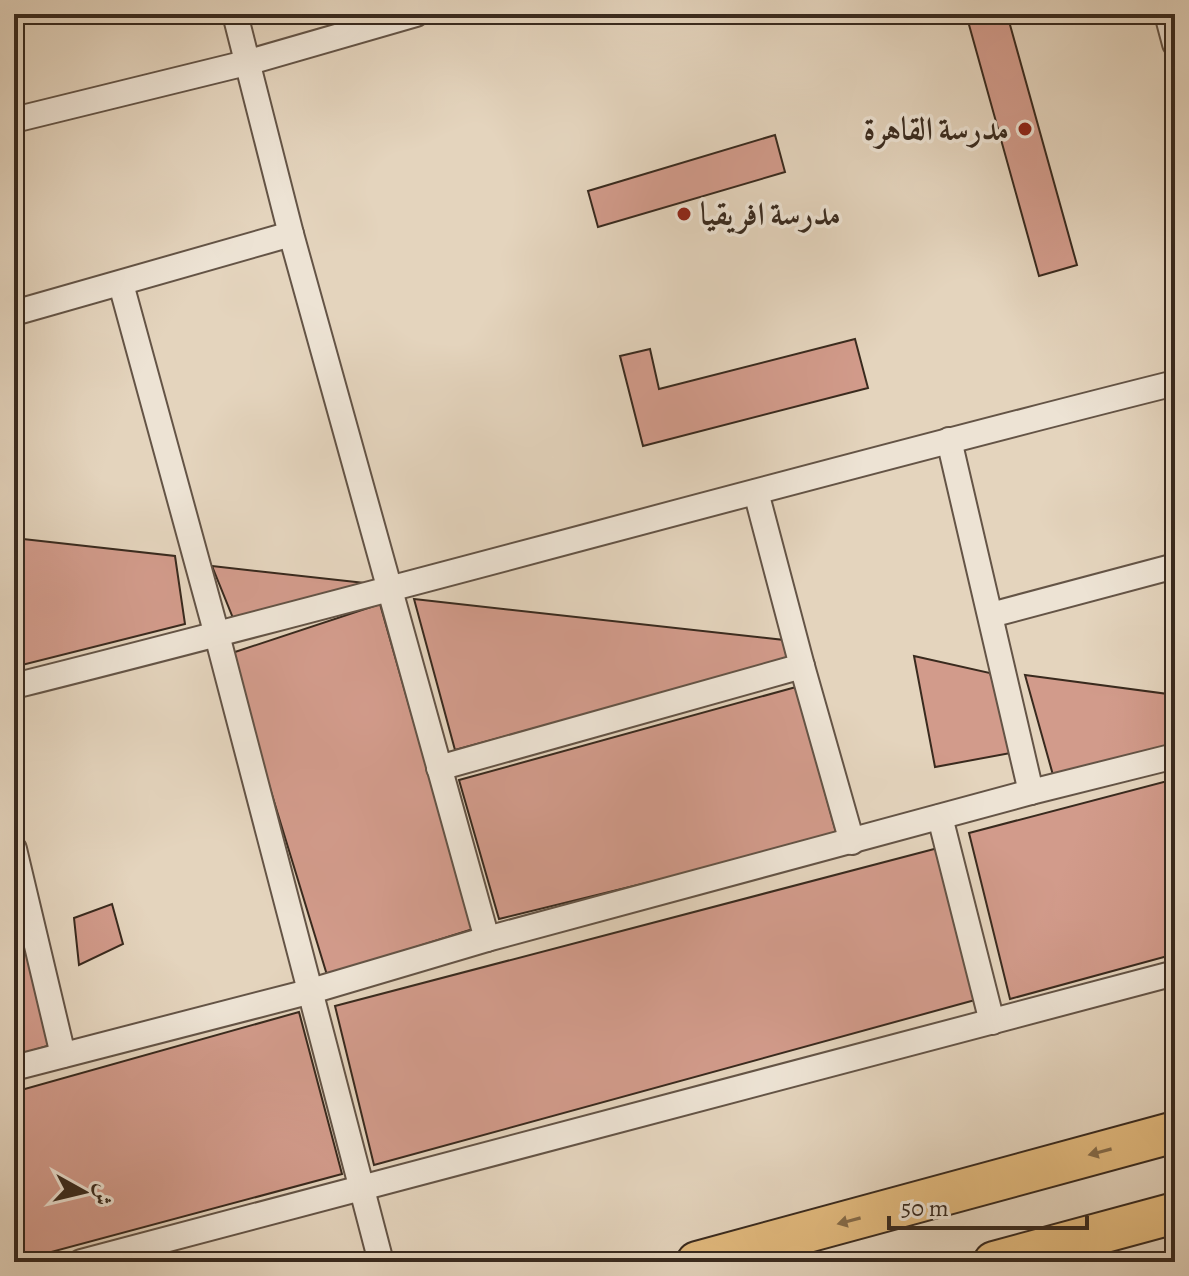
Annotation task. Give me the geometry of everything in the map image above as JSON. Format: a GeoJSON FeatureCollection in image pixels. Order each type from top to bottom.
{"type":"FeatureCollection","features":[{"type":"Feature","properties":{"kind":"main road"},"geometry":{"type":"LineString","coordinates":[[697,1262],[1175,1132]]}},
{"type":"Feature","properties":{"kind":"main road"},"geometry":{"type":"LineString","coordinates":[[994,1262],[1175,1213]]}},
{"type":"Feature","properties":{"kind":"street"},"geometry":{"type":"LineString","coordinates":[[235,14],[291,234],[487,939]]}},
{"type":"Feature","properties":{"kind":"street"},"geometry":{"type":"LineString","coordinates":[[14,120],[246,63],[416,14]]}},
{"type":"Feature","properties":{"kind":"street"},"geometry":{"type":"LineString","coordinates":[[1167,14],[1175,44]]}},
{"type":"Feature","properties":{"kind":"street"},"geometry":{"type":"LineString","coordinates":[[14,313],[291,234]]}},
{"type":"Feature","properties":{"kind":"street"},"geometry":{"type":"LineString","coordinates":[[121,284],[217,635],[381,1262]]}},
{"type":"Feature","properties":{"kind":"street"},"geometry":{"type":"LineString","coordinates":[[14,686],[1175,383]]}},
{"type":"Feature","properties":{"kind":"street"},"geometry":{"type":"LineString","coordinates":[[949,440],[1031,792]]}},
{"type":"Feature","properties":{"kind":"street"},"geometry":{"type":"LineString","coordinates":[[756,492],[852,842]]}},
{"type":"Feature","properties":{"kind":"street"},"geometry":{"type":"LineString","coordinates":[[991,615],[1175,566]]}},
{"type":"Feature","properties":{"kind":"street"},"geometry":{"type":"LineString","coordinates":[[439,768],[802,666]]}},
{"type":"Feature","properties":{"kind":"street"},"geometry":{"type":"LineString","coordinates":[[14,1068],[308,992],[487,939],[1175,756]]}},
{"type":"Feature","properties":{"kind":"street"},"geometry":{"type":"LineString","coordinates":[[940,817],[992,1022]]}},
{"type":"Feature","properties":{"kind":"street"},"geometry":{"type":"LineString","coordinates":[[14,849],[63,1055]]}},
{"type":"Feature","properties":{"kind":"street"},"geometry":{"type":"LineString","coordinates":[[81,1262],[1175,973]]}},
{"type":"Feature","properties":{"kind":"building"},"geometry":{"type":"Polygon","coordinates":[[[966,14],[1007,14],[1077,265],[1039,276],[966,14]]]}},
{"type":"Feature","properties":{"kind":"building"},"geometry":{"type":"Polygon","coordinates":[[[775,135],[785,172],[598,227],[588,191],[775,135]]]}},
{"type":"Feature","properties":{"kind":"building"},"geometry":{"type":"Polygon","coordinates":[[[855,339],[868,388],[643,446],[620,356],[650,349],[659,389],[855,339]]]}},
{"type":"Feature","properties":{"kind":"building"},"geometry":{"type":"Polygon","coordinates":[[[14,538],[175,556],[185,624],[14,667],[14,538]]]}},
{"type":"Feature","properties":{"kind":"building"},"geometry":{"type":"Polygon","coordinates":[[[212,566],[365,583],[233,618],[212,566]]]}},
{"type":"Feature","properties":{"kind":"building"},"geometry":{"type":"Polygon","coordinates":[[[414,599],[784,640],[788,659],[455,750],[414,599]]]}},
{"type":"Feature","properties":{"kind":"building"},"geometry":{"type":"Polygon","coordinates":[[[380,604],[473,929],[327,975],[229,654],[380,604]]]}},
{"type":"Feature","properties":{"kind":"building"},"geometry":{"type":"Polygon","coordinates":[[[914,656],[990,673],[1016,752],[935,767],[914,656]]]}},
{"type":"Feature","properties":{"kind":"building"},"geometry":{"type":"Polygon","coordinates":[[[1025,675],[1175,695],[1175,746],[1053,775],[1025,675]]]}},
{"type":"Feature","properties":{"kind":"building"},"geometry":{"type":"Polygon","coordinates":[[[796,687],[837,836],[499,919],[459,780],[796,687]]]}},
{"type":"Feature","properties":{"kind":"building"},"geometry":{"type":"Polygon","coordinates":[[[1175,779],[1175,954],[1010,999],[969,833],[1175,779]]]}},
{"type":"Feature","properties":{"kind":"building"},"geometry":{"type":"Polygon","coordinates":[[[938,848],[975,1000],[374,1165],[335,1006],[938,848]]]}},
{"type":"Feature","properties":{"kind":"building"},"geometry":{"type":"Polygon","coordinates":[[[14,891],[51,1045],[14,1056],[14,891]]]}},
{"type":"Feature","properties":{"kind":"building"},"geometry":{"type":"Polygon","coordinates":[[[112,904],[123,944],[79,965],[74,918],[112,904]]]}},
{"type":"Feature","properties":{"kind":"building"},"geometry":{"type":"Polygon","coordinates":[[[299,1012],[342,1174],[14,1262],[14,1092],[299,1012]]]}},
{"type":"Feature","properties":{"kind":"place","name":"مدرسة القاهرة"},"geometry":{"type":"Point","coordinates":[1025,129]}},
{"type":"Feature","properties":{"kind":"place","name":"مدرسة افريقيا"},"geometry":{"type":"Point","coordinates":[684,214]}}]}
